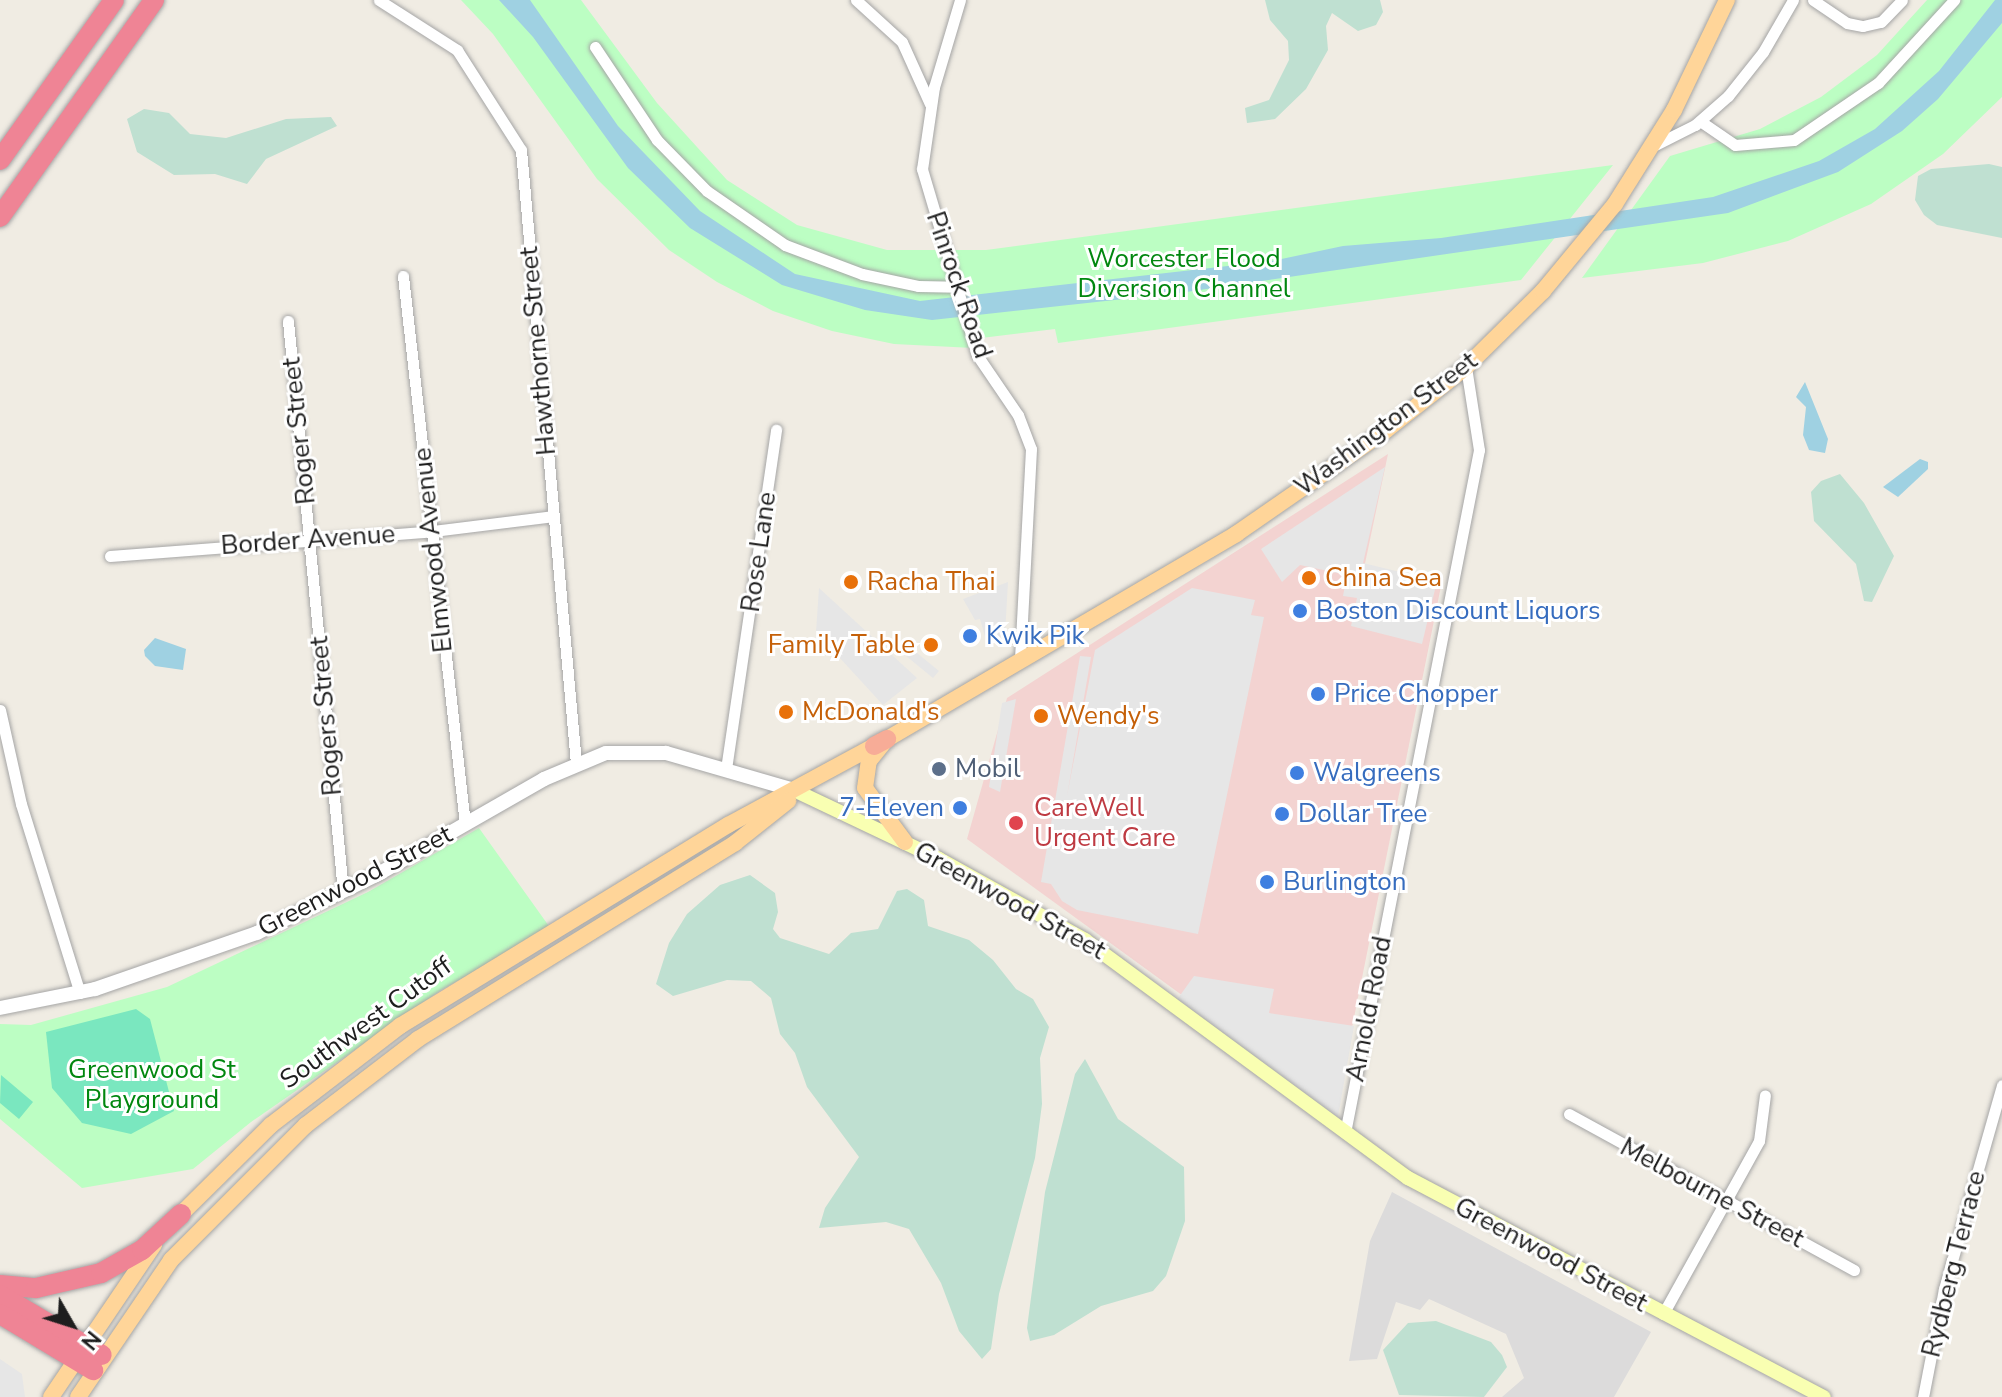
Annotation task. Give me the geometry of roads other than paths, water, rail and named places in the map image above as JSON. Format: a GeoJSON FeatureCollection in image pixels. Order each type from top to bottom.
{"type":"FeatureCollection","features":[{"type":"Feature","properties":{"kind":"highway"},"geometry":{"type":"LineString","coordinates":[[0,160],[114,0]]}},
{"type":"Feature","properties":{"kind":"highway"},"geometry":{"type":"LineString","coordinates":[[0,217],[154,0]]}},
{"type":"Feature","properties":{"kind":"highway"},"geometry":{"type":"LineString","coordinates":[[0,1285],[36,1288],[101,1273],[142,1250],[181,1214]]}},
{"type":"Feature","properties":{"kind":"highway"},"geometry":{"type":"LineString","coordinates":[[0,1295],[79,1351]]}},
{"type":"Feature","properties":{"kind":"highway"},"geometry":{"type":"LineString","coordinates":[[0,1314],[98,1362]]}},
{"type":"Feature","properties":{"kind":"main road","name":"Washington Street"},"geometry":{"type":"LineString","coordinates":[[1208,550],[1385,431],[1466,367],[1581,249],[1653,146],[1727,0]]}},
{"type":"Feature","properties":{"kind":"main road","name":"Southwest Cutoff"},"geometry":{"type":"LineString","coordinates":[[51,1397],[79,1351],[181,1214],[271,1125],[400,1026],[728,825],[798,792],[1208,550]]}},
{"type":"Feature","properties":{"kind":"main road"},"geometry":{"type":"LineString","coordinates":[[880,742],[869,761],[865,788],[905,842]]}},
{"type":"Feature","properties":{"kind":"main road","name":"Southwest Cutoff"},"geometry":{"type":"LineString","coordinates":[[78,1397],[98,1362],[197,1230],[326,1108],[468,1006],[754,830],[798,792]]}},
{"type":"Feature","properties":{"kind":"main road","name":"Greenwood Street"},"geometry":{"type":"LineString","coordinates":[[798,792],[905,842],[1093,945],[1415,1182],[1824,1397]]}},
{"type":"Feature","properties":{"kind":"street","name":"Hawthorne Street"},"geometry":{"type":"LineString","coordinates":[[379,0],[454,47],[521,150],[576,764]]}},
{"type":"Feature","properties":{"kind":"street"},"geometry":{"type":"LineString","coordinates":[[856,0],[902,42],[930,104]]}},
{"type":"Feature","properties":{"kind":"street","name":"Pinrock Road"},"geometry":{"type":"LineString","coordinates":[[960,0],[930,104],[922,169],[977,355],[1018,415],[1031,449],[1020,660]]}},
{"type":"Feature","properties":{"kind":"street"},"geometry":{"type":"LineString","coordinates":[[1653,146],[1700,121],[1758,59],[1793,0]]}},
{"type":"Feature","properties":{"kind":"street"},"geometry":{"type":"LineString","coordinates":[[1813,0],[1847,23],[1863,26],[1881,22],[1902,0]]}},
{"type":"Feature","properties":{"kind":"street"},"geometry":{"type":"LineString","coordinates":[[1700,121],[1723,141],[1742,147],[1794,140],[1878,83],[1954,0]]}},
{"type":"Feature","properties":{"kind":"street"},"geometry":{"type":"LineString","coordinates":[[595,47],[657,140],[707,191],[785,245],[862,274],[918,286],[958,290]]}},
{"type":"Feature","properties":{"kind":"street","name":"Elmwood Avenue"},"geometry":{"type":"LineString","coordinates":[[403,276],[465,824]]}},
{"type":"Feature","properties":{"kind":"street","name":"Roger Street"},"geometry":{"type":"LineString","coordinates":[[288,321],[310,541]]}},
{"type":"Feature","properties":{"kind":"street","name":"Arnold Road"},"geometry":{"type":"LineString","coordinates":[[1345,1133],[1479,450],[1466,367]]}},
{"type":"Feature","properties":{"kind":"street","name":"Rose Lane"},"geometry":{"type":"LineString","coordinates":[[726,769],[776,430]]}},
{"type":"Feature","properties":{"kind":"street","name":"Border Avenue"},"geometry":{"type":"LineString","coordinates":[[110,556],[433,531],[554,516]]}},
{"type":"Feature","properties":{"kind":"street","name":"Rogers Street"},"geometry":{"type":"LineString","coordinates":[[310,541],[343,891]]}},
{"type":"Feature","properties":{"kind":"street"},"geometry":{"type":"LineString","coordinates":[[0,710],[21,804],[80,993]]}},
{"type":"Feature","properties":{"kind":"street","name":"Greenwood Street"},"geometry":{"type":"LineString","coordinates":[[0,1008],[80,993],[257,933],[343,891],[576,764],[606,753],[641,751],[726,769],[798,792]]}},
{"type":"Feature","properties":{"kind":"street","name":"Rydberg Terrace"},"geometry":{"type":"LineString","coordinates":[[1923,1397],[1944,1289],[2002,1085]]}},
{"type":"Feature","properties":{"kind":"street"},"geometry":{"type":"LineString","coordinates":[[1663,1314],[1723,1200],[1759,1141],[1765,1095]]}},
{"type":"Feature","properties":{"kind":"street","name":"Melbourne Street"},"geometry":{"type":"LineString","coordinates":[[1569,1114],[1854,1270]]}},
{"type":"Feature","properties":{"kind":"water"},"geometry":{"type":"Polygon","coordinates":[[[499,0],[530,0],[618,126],[700,211],[795,274],[920,301],[1272,261],[1343,246],[1441,238],[1713,197],[1819,161],[1875,129],[1939,71],[1995,0],[2002,0],[2002,23],[1938,99],[1902,131],[1838,172],[1728,213],[1179,293],[932,320],[865,310],[782,285],[690,228],[628,168],[533,37],[499,0]]]}},
{"type":"Feature","properties":{"kind":"water"},"geometry":{"type":"Polygon","coordinates":[[[1805,382],[1828,439],[1825,453],[1809,450],[1803,435],[1806,407],[1796,397],[1805,382]]]}},
{"type":"Feature","properties":{"kind":"water"},"geometry":{"type":"Polygon","coordinates":[[[1920,459],[1928,462],[1928,469],[1898,497],[1883,487],[1920,459]]]}},
{"type":"Feature","properties":{"kind":"water"},"geometry":{"type":"Polygon","coordinates":[[[155,638],[186,649],[183,670],[155,666],[145,656],[144,650],[155,638]]]}},
{"type":"Feature","properties":{"kind":"place","name":"China Sea"},"geometry":{"type":"Point","coordinates":[1309,578]}},
{"type":"Feature","properties":{"kind":"place","name":"Racha Thai"},"geometry":{"type":"Point","coordinates":[851,582]}},
{"type":"Feature","properties":{"kind":"place","name":"Boston Discount Liquors"},"geometry":{"type":"Point","coordinates":[1300,611]}},
{"type":"Feature","properties":{"kind":"place","name":"Kwik Pik"},"geometry":{"type":"Point","coordinates":[970,636]}},
{"type":"Feature","properties":{"kind":"place","name":"Family Table"},"geometry":{"type":"Point","coordinates":[931,645]}},
{"type":"Feature","properties":{"kind":"place","name":"Price Chopper"},"geometry":{"type":"Point","coordinates":[1318,694]}},
{"type":"Feature","properties":{"kind":"place","name":"McDonald's"},"geometry":{"type":"Point","coordinates":[786,712]}},
{"type":"Feature","properties":{"kind":"place","name":"Wendy's"},"geometry":{"type":"Point","coordinates":[1041,716]}},
{"type":"Feature","properties":{"kind":"place","name":"Mobil"},"geometry":{"type":"Point","coordinates":[939,769]}},
{"type":"Feature","properties":{"kind":"place","name":"Walgreens"},"geometry":{"type":"Point","coordinates":[1297,773]}},
{"type":"Feature","properties":{"kind":"place","name":"7-Eleven"},"geometry":{"type":"Point","coordinates":[960,808]}},
{"type":"Feature","properties":{"kind":"place","name":"Dollar Tree"},"geometry":{"type":"Point","coordinates":[1282,814]}},
{"type":"Feature","properties":{"kind":"place","name":"CareWell Urgent Care"},"geometry":{"type":"Point","coordinates":[1016,823]}},
{"type":"Feature","properties":{"kind":"place","name":"Burlington"},"geometry":{"type":"Point","coordinates":[1267,882]}},
{"type":"Feature","properties":{"kind":"park label","name":"Worcester Flood Diversion Channel"},"geometry":{"type":"Point","coordinates":[1184,274]}},
{"type":"Feature","properties":{"kind":"park label","name":"Greenwood St Playground"},"geometry":{"type":"Point","coordinates":[152,1085]}}]}
